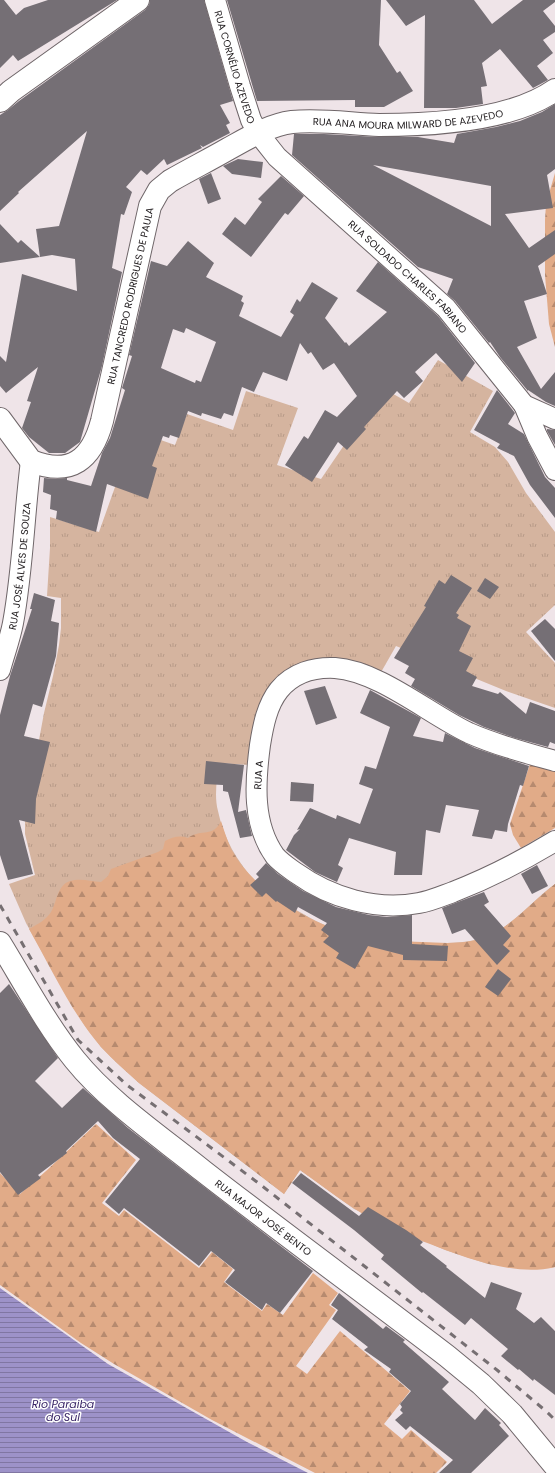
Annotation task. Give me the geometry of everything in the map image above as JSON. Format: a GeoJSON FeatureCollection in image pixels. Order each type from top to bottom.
{"type":"FeatureCollection","features":[{"type":"Feature","properties":{"kind":"street"},"geometry":{"type":"LineString","coordinates":[[0,101],[11,91],[138,0]]}},
{"type":"Feature","properties":{"kind":"street","name":"RUA CORNÉLIO AZEVEDO"},"geometry":{"type":"LineString","coordinates":[[215,0],[240,86],[251,120],[258,133]]}},
{"type":"Feature","properties":{"kind":"street","name":"RUA ANA MOURA MILWARD DE AZEVEDO"},"geometry":{"type":"LineString","coordinates":[[258,133],[277,125],[292,122],[380,124],[434,123],[475,119],[528,104],[555,90]]}},
{"type":"Feature","properties":{"kind":"street","name":"RUA SOLDADO CHARLES FABIANO"},"geometry":{"type":"LineString","coordinates":[[258,133],[277,157],[446,308],[524,405],[555,419]]}},
{"type":"Feature","properties":{"kind":"street","name":"RUA TANCREDO RODRIGUES DE PAULA"},"geometry":{"type":"LineString","coordinates":[[31,461],[56,467],[70,464],[86,454],[96,440],[102,421],[145,225],[150,206],[159,190],[170,181],[258,133]]}},
{"type":"Feature","properties":{"kind":"street"},"geometry":{"type":"LineString","coordinates":[[524,405],[537,436],[555,470]]}},
{"type":"Feature","properties":{"kind":"street"},"geometry":{"type":"LineString","coordinates":[[0,419],[31,461]]}},
{"type":"Feature","properties":{"kind":"street","name":"RUA JOSÉ ALVES DE SOUZA"},"geometry":{"type":"LineString","coordinates":[[0,670],[13,625],[18,592],[31,461]]}},
{"type":"Feature","properties":{"kind":"street","name":"RUA A"},"geometry":{"type":"LineString","coordinates":[[555,762],[469,733],[367,676],[337,668],[324,668],[312,670],[295,676],[280,688],[274,696],[266,716],[262,733],[256,779],[256,796],[259,817],[266,839],[276,857],[296,873],[318,887],[342,897],[369,903],[392,905],[419,903],[442,896],[479,882],[516,864],[555,841]]}},
{"type":"Feature","properties":{"kind":"street","name":"RUA MAJOR JOSÉ BENTO"},"geometry":{"type":"LineString","coordinates":[[0,943],[58,1036],[75,1060],[94,1080],[150,1129],[447,1356],[481,1384],[512,1414],[555,1466]]}},
{"type":"Feature","properties":{"kind":"green space"},"geometry":{"type":"Polygon","coordinates":[[[555,173],[555,347],[549,324],[545,275],[545,220],[546,204],[555,173]]]}},
{"type":"Feature","properties":{"kind":"green space"},"geometry":{"type":"Polygon","coordinates":[[[438,360],[493,391],[470,432],[495,447],[508,462],[526,493],[555,532],[555,605],[526,632],[555,663],[555,708],[506,691],[396,646],[380,674],[302,665],[249,765],[219,763],[216,799],[221,824],[231,847],[253,879],[275,898],[312,919],[348,932],[424,943],[466,942],[488,936],[497,931],[514,919],[555,884],[555,1267],[552,1268],[528,1269],[488,1264],[445,1250],[354,1209],[300,1170],[284,1194],[139,1083],[101,1047],[85,1026],[67,997],[26,923],[9,884],[35,875],[25,834],[25,816],[44,713],[59,645],[61,628],[61,598],[47,596],[50,517],[99,532],[135,431],[175,445],[187,414],[233,430],[246,391],[298,408],[277,465],[321,479],[383,388],[409,403],[438,360]]]}},
{"type":"Feature","properties":{"kind":"green space"},"geometry":{"type":"Polygon","coordinates":[[[531,761],[555,768],[555,828],[521,848],[513,835],[510,824],[531,761]]]}},
{"type":"Feature","properties":{"kind":"green space"},"geometry":{"type":"Polygon","coordinates":[[[221,821],[231,849],[250,875],[262,887],[276,898],[305,916],[342,931],[407,941],[447,943],[472,941],[488,936],[506,926],[555,884],[555,1267],[524,1270],[508,1268],[459,1255],[403,1234],[366,1216],[300,1170],[284,1194],[139,1083],[101,1047],[90,1033],[62,990],[29,929],[42,922],[49,915],[62,886],[66,883],[78,880],[101,882],[108,876],[111,869],[163,849],[165,841],[179,837],[188,838],[193,835],[211,831],[218,826],[221,821]]]}},
{"type":"Feature","properties":{"kind":"green space"},"geometry":{"type":"Polygon","coordinates":[[[96,1124],[136,1160],[102,1203],[119,1216],[124,1210],[199,1268],[212,1252],[233,1269],[224,1282],[262,1311],[267,1304],[283,1315],[313,1273],[338,1293],[329,1305],[336,1310],[296,1366],[307,1374],[340,1331],[410,1391],[384,1424],[402,1439],[411,1430],[447,1462],[436,1473],[315,1473],[212,1420],[114,1364],[81,1343],[0,1285],[0,1173],[20,1194],[96,1124]]]}},
{"type":"Feature","properties":{"kind":"water","name":"Rio Paraiba do Sul"},"geometry":{"type":"Polygon","coordinates":[[[0,1288],[108,1364],[247,1442],[308,1473],[0,1473],[0,1288]]]}},
{"type":"Feature","properties":{"kind":"building"},"geometry":{"type":"Polygon","coordinates":[[[0,0],[4,0],[16,15],[24,8],[48,0],[117,0],[18,61],[13,55],[0,68],[0,0]]]}},
{"type":"Feature","properties":{"kind":"building"},"geometry":{"type":"Polygon","coordinates":[[[150,0],[204,0],[233,101],[220,105],[230,123],[226,125],[230,133],[203,147],[200,145],[202,148],[167,165],[164,159],[147,175],[141,170],[126,187],[132,192],[124,215],[121,214],[112,268],[122,272],[102,366],[80,442],[65,453],[49,453],[29,437],[22,428],[31,402],[27,401],[38,367],[6,393],[0,386],[0,356],[6,362],[22,274],[77,291],[75,259],[52,255],[40,257],[36,229],[59,226],[87,131],[18,192],[19,193],[0,211],[0,115],[145,10],[149,5],[150,0]]]}},
{"type":"Feature","properties":{"kind":"building"},"geometry":{"type":"Polygon","coordinates":[[[227,0],[381,0],[379,45],[397,73],[400,71],[413,91],[384,107],[355,107],[355,100],[257,101],[227,0]]]}},
{"type":"Feature","properties":{"kind":"building"},"geometry":{"type":"Polygon","coordinates":[[[386,0],[474,0],[492,24],[523,0],[555,0],[555,2],[543,11],[555,26],[555,32],[543,40],[553,53],[537,66],[548,80],[533,88],[500,49],[482,63],[487,86],[481,87],[483,104],[456,108],[424,108],[425,15],[406,26],[386,0]]]}},
{"type":"Feature","properties":{"kind":"building"},"geometry":{"type":"Polygon","coordinates":[[[555,104],[555,169],[547,175],[553,208],[505,214],[529,248],[555,230],[555,254],[538,266],[547,294],[524,301],[537,338],[517,347],[541,389],[555,372],[555,406],[528,391],[500,357],[490,342],[489,343],[455,301],[447,294],[453,279],[418,267],[292,155],[294,134],[418,137],[454,143],[457,134],[520,121],[542,112],[555,104]],[[373,165],[491,226],[491,186],[373,165]]]}},
{"type":"Feature","properties":{"kind":"building"},"geometry":{"type":"Polygon","coordinates":[[[238,159],[263,162],[261,178],[232,174],[223,166],[238,159]]]}},
{"type":"Feature","properties":{"kind":"building"},"geometry":{"type":"Polygon","coordinates":[[[211,173],[221,199],[208,204],[199,179],[211,173]]]}},
{"type":"Feature","properties":{"kind":"building"},"geometry":{"type":"Polygon","coordinates":[[[281,176],[304,196],[288,215],[285,213],[251,257],[222,234],[235,217],[245,225],[262,202],[258,199],[281,176]]]}},
{"type":"Feature","properties":{"kind":"building"},"geometry":{"type":"Polygon","coordinates":[[[0,224],[18,243],[21,240],[40,257],[0,263],[0,224]]]}},
{"type":"Feature","properties":{"kind":"building"},"geometry":{"type":"Polygon","coordinates":[[[188,241],[214,263],[206,277],[243,296],[241,301],[244,303],[239,316],[281,337],[294,315],[290,312],[297,299],[300,302],[312,282],[338,298],[325,318],[349,346],[387,312],[356,291],[378,262],[438,316],[475,363],[462,382],[436,353],[415,372],[423,381],[404,398],[397,391],[364,427],[366,429],[347,450],[338,442],[312,482],[285,465],[304,436],[308,439],[325,410],[337,417],[357,396],[334,363],[323,370],[311,352],[308,354],[300,343],[287,381],[263,372],[254,392],[242,387],[233,416],[224,413],[221,419],[202,413],[201,416],[188,411],[179,438],[170,435],[169,438],[163,436],[152,466],[157,468],[148,499],[107,484],[96,532],[56,519],[57,511],[50,509],[51,495],[43,492],[44,478],[67,478],[67,480],[91,486],[102,453],[110,438],[125,390],[122,388],[132,356],[129,355],[151,261],[167,266],[188,241]],[[186,328],[184,333],[173,329],[161,368],[195,383],[196,380],[201,382],[216,342],[186,328]]]}},
{"type":"Feature","properties":{"kind":"building"},"geometry":{"type":"Polygon","coordinates":[[[497,390],[515,413],[508,424],[524,434],[545,477],[555,488],[555,518],[530,485],[514,456],[497,448],[500,444],[474,430],[497,390]]]}},
{"type":"Feature","properties":{"kind":"building"},"geometry":{"type":"Polygon","coordinates":[[[547,429],[555,430],[555,445],[547,431],[547,429]]]}},
{"type":"Feature","properties":{"kind":"building"},"geometry":{"type":"Polygon","coordinates":[[[451,575],[472,588],[456,613],[459,615],[457,618],[471,626],[459,651],[473,658],[466,671],[477,677],[472,686],[498,694],[500,692],[526,714],[530,702],[555,711],[555,744],[550,742],[548,747],[515,738],[484,727],[459,715],[411,686],[415,679],[405,673],[409,666],[394,658],[426,607],[424,606],[439,580],[445,584],[451,575]]]}},
{"type":"Feature","properties":{"kind":"building"},"geometry":{"type":"Polygon","coordinates":[[[485,578],[499,587],[490,599],[477,591],[485,578]]]}},
{"type":"Feature","properties":{"kind":"building"},"geometry":{"type":"Polygon","coordinates":[[[34,593],[55,600],[51,621],[59,623],[56,656],[42,707],[33,704],[24,736],[50,742],[36,799],[35,824],[19,820],[33,874],[8,880],[0,855],[0,715],[10,676],[32,609],[30,609],[34,593]]]}},
{"type":"Feature","properties":{"kind":"building"},"geometry":{"type":"Polygon","coordinates":[[[545,619],[555,629],[555,661],[531,631],[545,619]]]}},
{"type":"Feature","properties":{"kind":"building"},"geometry":{"type":"Polygon","coordinates":[[[325,686],[337,718],[316,725],[304,691],[325,686]]]}},
{"type":"Feature","properties":{"kind":"building"},"geometry":{"type":"Polygon","coordinates":[[[370,690],[421,718],[413,736],[443,742],[445,733],[475,748],[529,766],[523,786],[520,785],[507,832],[495,830],[492,839],[472,836],[479,810],[446,805],[440,833],[426,830],[422,875],[394,875],[396,852],[349,838],[338,865],[343,868],[337,882],[315,872],[286,850],[294,835],[300,829],[297,830],[310,808],[336,819],[337,815],[360,824],[373,789],[359,784],[365,766],[376,769],[390,727],[360,713],[370,690]]]}},
{"type":"Feature","properties":{"kind":"building"},"geometry":{"type":"Polygon","coordinates":[[[206,761],[244,765],[238,812],[246,810],[252,836],[240,838],[228,792],[223,791],[223,785],[204,784],[206,761]]]}},
{"type":"Feature","properties":{"kind":"building"},"geometry":{"type":"Polygon","coordinates":[[[291,782],[314,784],[313,802],[290,801],[291,782]]]}},
{"type":"Feature","properties":{"kind":"building"},"geometry":{"type":"Polygon","coordinates":[[[266,863],[278,874],[303,891],[336,907],[369,915],[387,917],[412,915],[412,944],[448,946],[447,961],[403,960],[403,955],[368,946],[355,969],[336,958],[339,953],[323,942],[329,936],[321,930],[327,923],[298,907],[295,913],[277,901],[276,902],[266,893],[262,897],[250,885],[259,877],[256,874],[266,863]]]}},
{"type":"Feature","properties":{"kind":"building"},"geometry":{"type":"Polygon","coordinates":[[[537,865],[548,886],[532,894],[521,874],[537,865]]]}},
{"type":"Feature","properties":{"kind":"building"},"geometry":{"type":"Polygon","coordinates":[[[484,892],[489,902],[484,905],[511,936],[503,945],[510,951],[497,965],[465,929],[452,934],[442,908],[484,892]]]}},
{"type":"Feature","properties":{"kind":"building"},"geometry":{"type":"Polygon","coordinates":[[[498,969],[511,979],[498,996],[485,987],[498,969]]]}},
{"type":"Feature","properties":{"kind":"building"},"geometry":{"type":"Polygon","coordinates":[[[9,984],[58,1058],[35,1081],[62,1108],[83,1088],[128,1128],[313,1271],[280,1313],[266,1303],[262,1310],[225,1282],[235,1270],[211,1251],[199,1266],[124,1208],[119,1214],[105,1202],[140,1159],[113,1138],[98,1121],[66,1151],[67,1153],[38,1175],[41,1178],[18,1195],[0,1172],[0,993],[9,984]]]}},
{"type":"Feature","properties":{"kind":"building"},"geometry":{"type":"Polygon","coordinates":[[[301,1173],[359,1216],[368,1207],[406,1230],[423,1242],[420,1245],[485,1298],[491,1282],[522,1293],[516,1309],[534,1323],[541,1317],[555,1331],[555,1395],[534,1379],[533,1381],[501,1356],[508,1349],[471,1318],[465,1325],[423,1292],[422,1293],[381,1259],[384,1255],[292,1183],[301,1173]]]}},
{"type":"Feature","properties":{"kind":"building"},"geometry":{"type":"Polygon","coordinates":[[[339,1293],[383,1329],[386,1326],[405,1340],[403,1342],[449,1382],[442,1389],[475,1420],[485,1408],[501,1423],[499,1425],[509,1436],[471,1473],[439,1473],[453,1460],[410,1426],[406,1430],[395,1420],[403,1413],[400,1410],[402,1407],[400,1404],[411,1391],[389,1372],[391,1369],[364,1350],[368,1347],[332,1319],[338,1310],[331,1305],[339,1293]]]}},
{"type":"Feature","properties":{"kind":"railway"},"geometry":{"type":"LineString","coordinates":[[0,905],[78,1040],[127,1085],[257,1182],[497,1370],[555,1420]]}}]}
